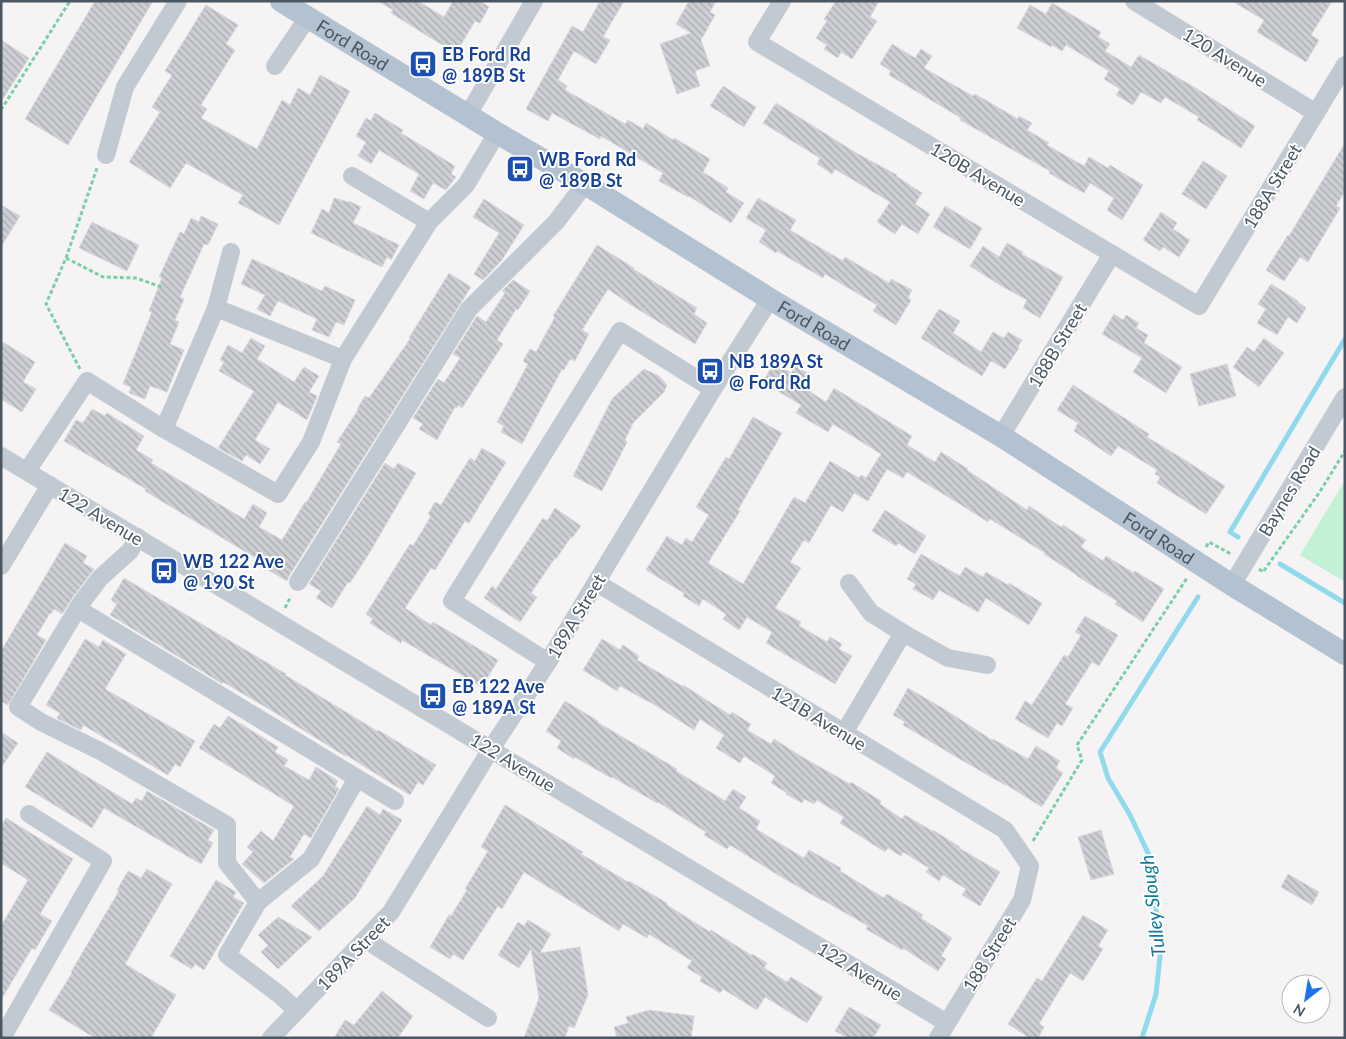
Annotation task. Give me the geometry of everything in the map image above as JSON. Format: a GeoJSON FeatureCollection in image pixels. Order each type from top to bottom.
{"type":"FeatureCollection","features":[{"type":"Feature","properties":{"kind":"main road","name":"Ford Road"},"geometry":{"type":"LineString","coordinates":[[281,1],[497,133],[585,184],[770,299],[1001,436],[1232,585],[1345,654]]}},
{"type":"Feature","properties":{"kind":"street"},"geometry":{"type":"LineString","coordinates":[[106,154],[125,87],[178,1]]}},
{"type":"Feature","properties":{"kind":"street"},"geometry":{"type":"LineString","coordinates":[[468,115],[534,1]]}},
{"type":"Feature","properties":{"kind":"street","name":"120B Avenue"},"geometry":{"type":"LineString","coordinates":[[782,1],[757,42],[1199,306]]}},
{"type":"Feature","properties":{"kind":"street","name":"120 Avenue"},"geometry":{"type":"LineString","coordinates":[[1134,1],[1316,113]]}},
{"type":"Feature","properties":{"kind":"street"},"geometry":{"type":"LineString","coordinates":[[275,66],[308,17]]}},
{"type":"Feature","properties":{"kind":"street","name":"188A Street"},"geometry":{"type":"LineString","coordinates":[[1199,306],[1345,65]]}},
{"type":"Feature","properties":{"kind":"street"},"geometry":{"type":"LineString","coordinates":[[27,471],[87,381],[164,429],[278,494],[311,442],[343,359],[429,222],[466,185],[497,133]]}},
{"type":"Feature","properties":{"kind":"street"},"geometry":{"type":"LineString","coordinates":[[352,176],[429,222]]}},
{"type":"Feature","properties":{"kind":"street"},"geometry":{"type":"LineString","coordinates":[[298,582],[469,309],[556,222],[585,184]]}},
{"type":"Feature","properties":{"kind":"street"},"geometry":{"type":"LineString","coordinates":[[164,429],[216,308],[231,252]]}},
{"type":"Feature","properties":{"kind":"street","name":"188B Street"},"geometry":{"type":"LineString","coordinates":[[1001,436],[1112,254]]}},
{"type":"Feature","properties":{"kind":"street","name":"189A Street"},"geometry":{"type":"LineString","coordinates":[[271,1038],[391,912],[491,749],[597,583],[713,389],[770,299]]}},
{"type":"Feature","properties":{"kind":"street"},"geometry":{"type":"LineString","coordinates":[[216,308],[343,359]]}},
{"type":"Feature","properties":{"kind":"street"},"geometry":{"type":"LineString","coordinates":[[548,662],[452,601],[620,331],[713,389]]}},
{"type":"Feature","properties":{"kind":"street","name":"Baynes Road"},"geometry":{"type":"LineString","coordinates":[[1232,585],[1345,397]]}},
{"type":"Feature","properties":{"kind":"street","name":"122 Avenue"},"geometry":{"type":"LineString","coordinates":[[1,456],[491,749],[942,1030]]}},
{"type":"Feature","properties":{"kind":"street"},"geometry":{"type":"LineString","coordinates":[[1,566],[50,486]]}},
{"type":"Feature","properties":{"kind":"street"},"geometry":{"type":"LineString","coordinates":[[138,538],[130,550],[100,578],[78,609],[18,707],[41,722],[102,752],[227,825],[227,863],[258,902]]}},
{"type":"Feature","properties":{"kind":"street","name":"121B Avenue"},"geometry":{"type":"LineString","coordinates":[[597,583],[1005,830],[1027,861]]}},
{"type":"Feature","properties":{"kind":"street"},"geometry":{"type":"LineString","coordinates":[[849,583],[871,613],[903,634],[948,658],[987,665]]}},
{"type":"Feature","properties":{"kind":"street"},"geometry":{"type":"LineString","coordinates":[[78,609],[395,801]]}},
{"type":"Feature","properties":{"kind":"street"},"geometry":{"type":"LineString","coordinates":[[844,733],[903,634]]}},
{"type":"Feature","properties":{"kind":"street"},"geometry":{"type":"LineString","coordinates":[[297,1011],[280,995],[227,955],[258,902],[311,859],[357,778]]}},
{"type":"Feature","properties":{"kind":"street"},"geometry":{"type":"LineString","coordinates":[[7,1033],[103,861],[29,814]]}},
{"type":"Feature","properties":{"kind":"street","name":"188 Street"},"geometry":{"type":"LineString","coordinates":[[942,1030],[1022,900],[1027,861]]}},
{"type":"Feature","properties":{"kind":"street"},"geometry":{"type":"LineString","coordinates":[[366,940],[488,1018]]}},
{"type":"Feature","properties":{"kind":"path"},"geometry":{"type":"LineString","coordinates":[[1,110],[70,1]]}},
{"type":"Feature","properties":{"kind":"path"},"geometry":{"type":"LineString","coordinates":[[87,381],[46,304],[66,258],[96,170],[106,154]]}},
{"type":"Feature","properties":{"kind":"path"},"geometry":{"type":"LineString","coordinates":[[66,258],[103,277],[136,278],[164,288]]}},
{"type":"Feature","properties":{"kind":"path"},"geometry":{"type":"LineString","coordinates":[[1263,572],[1319,493],[1345,451]]}},
{"type":"Feature","properties":{"kind":"path"},"geometry":{"type":"LineString","coordinates":[[1027,861],[1082,760],[1077,745],[1188,576]]}},
{"type":"Feature","properties":{"kind":"path"},"geometry":{"type":"LineString","coordinates":[[277,621],[298,582]]}},
{"type":"Feature","properties":{"kind":"green space"},"geometry":{"type":"Polygon","coordinates":[[[1345,480],[1345,582],[1300,555],[1345,480]]]}},
{"type":"Feature","properties":{"kind":"building"},"geometry":{"type":"Polygon","coordinates":[[[95,1],[153,1],[68,145],[25,119],[95,1]]]}},
{"type":"Feature","properties":{"kind":"building"},"geometry":{"type":"Polygon","coordinates":[[[378,1],[418,1],[444,17],[453,1],[480,1],[489,7],[480,23],[475,21],[456,53],[391,13],[393,10],[378,1]]]}},
{"type":"Feature","properties":{"kind":"building"},"geometry":{"type":"Polygon","coordinates":[[[600,1],[624,1],[603,37],[610,40],[596,64],[574,51],[558,80],[567,86],[565,90],[625,124],[628,120],[643,129],[646,123],[673,140],[674,138],[710,159],[703,172],[728,188],[726,192],[744,203],[731,223],[689,196],[659,181],[663,173],[601,136],[600,139],[552,113],[548,121],[526,109],[572,26],[583,32],[600,1]]]}},
{"type":"Feature","properties":{"kind":"building"},"geometry":{"type":"Polygon","coordinates":[[[689,1],[716,1],[710,12],[715,15],[701,40],[710,66],[695,71],[700,86],[677,94],[660,44],[691,33],[676,24],[689,1]]]}},
{"type":"Feature","properties":{"kind":"building"},"geometry":{"type":"Polygon","coordinates":[[[836,1],[879,1],[870,17],[877,21],[852,59],[841,52],[838,58],[824,49],[827,45],[816,38],[827,21],[824,19],[836,1]]]}},
{"type":"Feature","properties":{"kind":"building"},"geometry":{"type":"Polygon","coordinates":[[[1232,1],[1332,1],[1311,35],[1319,40],[1306,62],[1257,32],[1264,20],[1232,1]]]}},
{"type":"Feature","properties":{"kind":"building"},"geometry":{"type":"Polygon","coordinates":[[[1052,3],[1101,32],[1098,37],[1110,44],[1105,51],[1131,67],[1139,55],[1255,126],[1241,148],[1197,120],[1199,117],[1165,97],[1161,103],[1141,92],[1133,105],[1116,95],[1120,89],[1104,79],[1109,71],[1066,45],[1062,51],[1017,28],[1030,5],[1046,14],[1052,3]]]}},
{"type":"Feature","properties":{"kind":"building"},"geometry":{"type":"Polygon","coordinates":[[[206,5],[238,25],[226,44],[235,50],[201,105],[207,109],[201,118],[257,149],[282,100],[290,105],[298,88],[310,95],[320,75],[350,91],[279,225],[238,203],[243,195],[186,163],[170,188],[129,162],[160,112],[152,107],[172,75],[165,71],[206,5]]]}},
{"type":"Feature","properties":{"kind":"building"},"geometry":{"type":"Polygon","coordinates":[[[1,40],[29,58],[1,102],[1,40]]]}},
{"type":"Feature","properties":{"kind":"building"},"geometry":{"type":"Polygon","coordinates":[[[892,44],[915,58],[921,49],[932,56],[924,68],[1018,119],[1019,116],[1032,123],[1027,130],[1049,143],[1047,145],[1084,166],[1089,157],[1108,168],[1110,165],[1143,185],[1122,220],[1107,210],[1114,198],[1090,183],[1084,193],[1049,173],[1050,171],[960,120],[961,118],[889,75],[891,71],[880,64],[892,44]]]}},
{"type":"Feature","properties":{"kind":"building"},"geometry":{"type":"Polygon","coordinates":[[[723,86],[756,107],[744,127],[710,106],[723,86]]]}},
{"type":"Feature","properties":{"kind":"building"},"geometry":{"type":"Polygon","coordinates":[[[776,103],[858,154],[897,175],[922,193],[915,204],[930,214],[918,234],[902,224],[895,234],[877,222],[890,202],[835,169],[832,174],[817,164],[820,158],[763,123],[776,103]]]}},
{"type":"Feature","properties":{"kind":"building"},"geometry":{"type":"Polygon","coordinates":[[[375,113],[403,130],[401,133],[455,166],[451,174],[456,177],[446,190],[433,183],[424,199],[410,191],[419,174],[379,150],[371,164],[358,156],[366,142],[356,136],[366,118],[371,121],[375,113]]]}},
{"type":"Feature","properties":{"kind":"building"},"geometry":{"type":"Polygon","coordinates":[[[1345,143],[1345,191],[1336,206],[1340,208],[1308,262],[1300,257],[1284,281],[1266,270],[1289,236],[1345,143]]]}},
{"type":"Feature","properties":{"kind":"building"},"geometry":{"type":"Polygon","coordinates":[[[1203,161],[1227,176],[1206,209],[1182,194],[1203,161]]]}},
{"type":"Feature","properties":{"kind":"building"},"geometry":{"type":"Polygon","coordinates":[[[334,198],[349,201],[361,207],[353,223],[399,245],[391,260],[387,257],[382,267],[311,233],[322,209],[329,213],[334,198]]]}},
{"type":"Feature","properties":{"kind":"building"},"geometry":{"type":"Polygon","coordinates":[[[758,198],[796,220],[790,230],[843,261],[845,257],[889,283],[891,279],[912,290],[908,298],[911,300],[896,325],[873,311],[877,305],[825,274],[823,278],[759,242],[766,230],[746,218],[758,198]]]}},
{"type":"Feature","properties":{"kind":"building"},"geometry":{"type":"Polygon","coordinates":[[[484,199],[524,225],[502,260],[483,280],[474,274],[499,233],[473,217],[484,199]]]}},
{"type":"Feature","properties":{"kind":"building"},"geometry":{"type":"Polygon","coordinates":[[[1,205],[20,216],[1,247],[1,205]]]}},
{"type":"Feature","properties":{"kind":"building"},"geometry":{"type":"Polygon","coordinates":[[[945,206],[982,228],[970,249],[933,227],[945,206]]]}},
{"type":"Feature","properties":{"kind":"building"},"geometry":{"type":"Polygon","coordinates":[[[1161,212],[1177,223],[1173,229],[1190,240],[1179,257],[1163,247],[1160,251],[1143,240],[1161,212]]]}},
{"type":"Feature","properties":{"kind":"building"},"geometry":{"type":"Polygon","coordinates":[[[201,216],[218,224],[208,245],[204,244],[180,297],[184,299],[175,320],[179,322],[170,344],[184,350],[167,392],[150,386],[145,399],[129,393],[131,387],[123,384],[152,312],[149,311],[162,278],[159,277],[180,232],[184,234],[191,218],[199,222],[201,216]]]}},
{"type":"Feature","properties":{"kind":"building"},"geometry":{"type":"Polygon","coordinates":[[[92,222],[139,245],[127,271],[79,248],[92,222]]]}},
{"type":"Feature","properties":{"kind":"building"},"geometry":{"type":"Polygon","coordinates":[[[1007,243],[1023,252],[1022,254],[1063,277],[1040,318],[1023,308],[1027,300],[970,266],[983,246],[999,257],[1007,243]]]}},
{"type":"Feature","properties":{"kind":"building"},"geometry":{"type":"Polygon","coordinates":[[[597,245],[697,308],[694,314],[707,323],[695,344],[608,289],[582,330],[589,334],[575,361],[570,359],[564,370],[562,369],[522,444],[501,432],[504,426],[497,422],[528,364],[523,361],[530,349],[536,352],[555,317],[553,316],[597,245]]]}},
{"type":"Feature","properties":{"kind":"building"},"geometry":{"type":"Polygon","coordinates":[[[252,259],[322,291],[325,286],[355,300],[344,325],[336,322],[329,337],[312,330],[317,319],[278,301],[270,316],[257,309],[265,295],[241,284],[252,259]]]}},
{"type":"Feature","properties":{"kind":"building"},"geometry":{"type":"Polygon","coordinates":[[[449,273],[471,287],[287,581],[265,568],[267,565],[145,491],[146,489],[64,441],[76,420],[83,423],[92,409],[105,416],[107,413],[144,436],[136,450],[153,460],[151,463],[244,519],[253,504],[267,513],[259,527],[282,540],[341,444],[337,442],[365,396],[369,398],[410,339],[449,273]]]}},
{"type":"Feature","properties":{"kind":"building"},"geometry":{"type":"Polygon","coordinates":[[[513,280],[530,291],[518,310],[516,309],[497,340],[503,344],[462,408],[458,405],[457,408],[455,407],[437,440],[419,429],[423,424],[413,418],[438,379],[444,383],[460,358],[453,354],[477,316],[486,322],[505,293],[502,291],[513,280]]]}},
{"type":"Feature","properties":{"kind":"building"},"geometry":{"type":"Polygon","coordinates":[[[1271,284],[1306,308],[1297,323],[1288,317],[1277,335],[1257,323],[1266,309],[1258,304],[1271,284]]]}},
{"type":"Feature","properties":{"kind":"building"},"geometry":{"type":"Polygon","coordinates":[[[939,309],[960,321],[953,333],[981,352],[993,332],[1004,338],[1008,332],[1022,340],[1005,369],[991,361],[982,376],[921,338],[939,309]]]}},
{"type":"Feature","properties":{"kind":"building"},"geometry":{"type":"Polygon","coordinates":[[[1114,314],[1123,320],[1126,315],[1139,323],[1136,328],[1148,335],[1144,343],[1182,367],[1166,393],[1133,372],[1142,358],[1102,334],[1114,314]]]}},
{"type":"Feature","properties":{"kind":"building"},"geometry":{"type":"Polygon","coordinates":[[[251,338],[265,346],[257,359],[294,382],[304,367],[319,376],[309,392],[317,396],[307,420],[278,402],[255,440],[270,449],[260,464],[246,455],[242,461],[218,448],[254,391],[219,371],[224,362],[220,360],[228,345],[242,353],[251,338]]]}},
{"type":"Feature","properties":{"kind":"building"},"geometry":{"type":"Polygon","coordinates":[[[1264,338],[1284,353],[1259,387],[1233,367],[1247,347],[1254,352],[1264,338]]]}},
{"type":"Feature","properties":{"kind":"building"},"geometry":{"type":"Polygon","coordinates":[[[1,341],[35,362],[23,382],[36,389],[22,412],[1,399],[1,341]]]}},
{"type":"Feature","properties":{"kind":"building"},"geometry":{"type":"Polygon","coordinates":[[[774,363],[791,373],[796,366],[812,376],[804,388],[826,402],[834,388],[912,436],[907,445],[935,462],[941,452],[1027,510],[1029,506],[1061,527],[1063,525],[1086,540],[1081,547],[1103,561],[1106,556],[1164,589],[1143,622],[1115,604],[1117,601],[990,519],[988,522],[907,472],[903,478],[887,469],[868,501],[854,493],[843,512],[831,505],[809,543],[804,540],[790,562],[801,568],[775,608],[801,622],[799,626],[827,642],[830,637],[842,644],[839,649],[852,656],[835,684],[766,643],[772,632],[747,617],[739,630],[723,619],[726,614],[703,599],[699,606],[683,596],[684,593],[646,570],[667,536],[682,545],[686,538],[692,542],[709,515],[696,507],[726,457],[729,459],[753,417],[782,433],[738,510],[740,511],[708,563],[743,584],[794,497],[805,503],[830,461],[859,478],[861,475],[866,478],[881,454],[833,424],[828,432],[796,413],[801,405],[763,382],[774,363]]]}},
{"type":"Feature","properties":{"kind":"building"},"geometry":{"type":"Polygon","coordinates":[[[1227,364],[1236,396],[1199,406],[1190,374],[1227,364]]]}},
{"type":"Feature","properties":{"kind":"building"},"geometry":{"type":"Polygon","coordinates":[[[644,369],[659,376],[667,385],[664,392],[633,423],[625,440],[627,442],[602,491],[573,476],[612,399],[644,369]]]}},
{"type":"Feature","properties":{"kind":"building"},"geometry":{"type":"Polygon","coordinates":[[[1073,385],[1149,434],[1147,437],[1225,486],[1206,514],[1157,483],[1160,477],[1155,474],[1157,470],[1118,446],[1111,456],[1074,431],[1078,423],[1057,410],[1073,385]]]}},
{"type":"Feature","properties":{"kind":"building"},"geometry":{"type":"Polygon","coordinates":[[[482,448],[506,462],[469,523],[465,521],[435,570],[431,568],[405,608],[431,625],[433,622],[498,660],[482,687],[402,640],[401,643],[370,623],[373,619],[366,614],[410,544],[413,546],[431,516],[428,514],[435,502],[441,505],[470,458],[475,461],[482,448]]]}},
{"type":"Feature","properties":{"kind":"building"},"geometry":{"type":"Polygon","coordinates":[[[385,463],[394,469],[398,463],[416,473],[370,552],[332,608],[316,598],[321,591],[309,584],[385,463]]]}},
{"type":"Feature","properties":{"kind":"building"},"geometry":{"type":"Polygon","coordinates":[[[555,508],[581,526],[555,558],[531,593],[537,597],[520,622],[484,598],[492,586],[496,589],[543,518],[547,521],[555,508]]]}},
{"type":"Feature","properties":{"kind":"building"},"geometry":{"type":"Polygon","coordinates":[[[885,510],[926,536],[915,554],[898,543],[896,546],[872,531],[885,510]]]}},
{"type":"Feature","properties":{"kind":"building"},"geometry":{"type":"Polygon","coordinates":[[[65,543],[87,556],[83,563],[94,569],[62,614],[54,609],[50,613],[37,635],[46,640],[8,705],[1,701],[1,651],[65,543]]]}},
{"type":"Feature","properties":{"kind":"building"},"geometry":{"type":"Polygon","coordinates":[[[921,554],[960,576],[965,567],[983,577],[986,572],[1008,585],[1009,583],[1042,603],[1029,625],[986,598],[978,612],[939,590],[933,600],[913,589],[916,584],[907,579],[921,554]]]}},
{"type":"Feature","properties":{"kind":"building"},"geometry":{"type":"Polygon","coordinates":[[[124,578],[436,765],[423,785],[418,782],[410,795],[279,715],[223,682],[222,684],[110,615],[117,604],[111,600],[124,578]]]}},
{"type":"Feature","properties":{"kind":"building"},"geometry":{"type":"Polygon","coordinates":[[[1085,616],[1118,635],[1099,666],[1092,662],[1065,704],[1073,708],[1062,726],[1057,723],[1048,738],[1015,719],[1025,701],[1032,705],[1064,655],[1068,657],[1081,635],[1075,632],[1085,616]]]}},
{"type":"Feature","properties":{"kind":"building"},"geometry":{"type":"Polygon","coordinates":[[[85,639],[99,647],[103,640],[126,654],[105,689],[195,741],[180,767],[175,764],[168,775],[83,725],[81,730],[58,719],[60,713],[46,705],[85,639]]]}},
{"type":"Feature","properties":{"kind":"building"},"geometry":{"type":"Polygon","coordinates":[[[602,639],[620,650],[623,645],[639,656],[637,660],[683,685],[730,715],[732,712],[751,724],[747,730],[771,744],[774,739],[850,784],[851,782],[881,801],[880,804],[902,819],[905,815],[933,830],[1000,872],[980,906],[962,895],[966,889],[943,875],[939,881],[926,872],[929,868],[903,852],[901,856],[888,848],[885,852],[840,823],[844,817],[817,800],[814,804],[804,799],[802,803],[771,783],[775,776],[744,756],[740,763],[716,748],[724,735],[700,719],[694,730],[655,705],[620,686],[617,691],[583,670],[602,639]]]}},
{"type":"Feature","properties":{"kind":"building"},"geometry":{"type":"Polygon","coordinates":[[[908,688],[992,740],[1028,759],[1036,746],[1060,761],[1056,768],[1063,773],[1042,807],[903,725],[905,722],[893,715],[908,688]]]}},
{"type":"Feature","properties":{"kind":"building"},"geometry":{"type":"Polygon","coordinates":[[[565,701],[677,769],[676,771],[725,801],[733,789],[746,797],[739,808],[760,821],[756,829],[804,858],[809,850],[841,868],[840,871],[884,898],[887,894],[923,915],[921,918],[952,938],[941,956],[946,959],[938,971],[903,948],[902,950],[866,929],[868,926],[778,875],[730,845],[727,849],[704,835],[706,832],[658,802],[575,757],[574,759],[557,748],[561,741],[546,731],[565,701]]]}},
{"type":"Feature","properties":{"kind":"building"},"geometry":{"type":"Polygon","coordinates":[[[228,716],[278,747],[275,752],[288,760],[284,766],[309,780],[316,767],[338,781],[335,786],[339,789],[311,838],[304,834],[290,857],[294,859],[264,883],[242,864],[253,852],[247,847],[261,831],[273,841],[294,806],[199,748],[214,724],[220,728],[228,716]]]}},
{"type":"Feature","properties":{"kind":"building"},"geometry":{"type":"Polygon","coordinates":[[[1,732],[18,743],[1,768],[1,732]]]}},
{"type":"Feature","properties":{"kind":"building"},"geometry":{"type":"Polygon","coordinates":[[[47,752],[132,804],[136,798],[142,801],[147,791],[214,830],[208,840],[213,843],[201,864],[104,808],[92,828],[25,787],[47,752]]]}},
{"type":"Feature","properties":{"kind":"building"},"geometry":{"type":"Polygon","coordinates":[[[505,805],[583,852],[581,854],[667,903],[667,905],[710,932],[711,930],[767,963],[764,968],[787,982],[791,977],[823,997],[807,1023],[765,997],[757,1010],[723,989],[720,993],[700,981],[702,977],[687,968],[692,961],[649,934],[647,938],[623,924],[619,931],[524,872],[502,909],[498,906],[463,960],[453,954],[450,959],[430,947],[467,890],[465,889],[488,851],[481,847],[505,805]]]}},
{"type":"Feature","properties":{"kind":"building"},"geometry":{"type":"Polygon","coordinates":[[[367,806],[380,815],[383,809],[402,820],[355,898],[319,931],[291,906],[323,876],[367,806]]]}},
{"type":"Feature","properties":{"kind":"building"},"geometry":{"type":"Polygon","coordinates":[[[6,818],[73,859],[40,914],[52,921],[35,950],[32,948],[1,1000],[1,926],[28,880],[1,863],[1,826],[6,818]]]}},
{"type":"Feature","properties":{"kind":"building"},"geometry":{"type":"Polygon","coordinates":[[[1101,830],[1114,874],[1091,880],[1078,837],[1101,830]]]}},
{"type":"Feature","properties":{"kind":"building"},"geometry":{"type":"Polygon","coordinates":[[[147,869],[172,884],[125,964],[176,995],[151,1038],[95,1038],[49,1010],[119,891],[117,890],[128,871],[141,878],[147,869]]]}},
{"type":"Feature","properties":{"kind":"building"},"geometry":{"type":"Polygon","coordinates":[[[1288,874],[1319,892],[1312,905],[1281,887],[1288,874]]]}},
{"type":"Feature","properties":{"kind":"building"},"geometry":{"type":"Polygon","coordinates":[[[216,880],[236,892],[233,897],[244,903],[204,970],[195,964],[192,969],[170,956],[216,880]]]}},
{"type":"Feature","properties":{"kind":"building"},"geometry":{"type":"Polygon","coordinates":[[[1083,915],[1108,930],[1098,946],[1103,949],[1083,981],[1070,973],[1039,1024],[1044,1027],[1038,1038],[1030,1038],[1008,1024],[1037,978],[1042,981],[1083,915]]]}},
{"type":"Feature","properties":{"kind":"building"},"geometry":{"type":"Polygon","coordinates":[[[278,917],[312,937],[278,969],[261,952],[268,945],[258,935],[278,917]]]}},
{"type":"Feature","properties":{"kind":"building"},"geometry":{"type":"Polygon","coordinates":[[[528,920],[551,934],[540,953],[580,947],[588,995],[574,1028],[569,1026],[565,1038],[524,1038],[539,998],[531,949],[519,968],[498,955],[518,922],[524,926],[528,920]]]}},
{"type":"Feature","properties":{"kind":"building"},"geometry":{"type":"Polygon","coordinates":[[[382,991],[413,1016],[398,1038],[334,1038],[345,1020],[354,1025],[382,991]]]}},
{"type":"Feature","properties":{"kind":"building"},"geometry":{"type":"Polygon","coordinates":[[[849,1007],[881,1025],[873,1038],[848,1038],[835,1031],[849,1007]]]}},
{"type":"Feature","properties":{"kind":"building"},"geometry":{"type":"Polygon","coordinates":[[[649,1010],[694,1016],[691,1038],[617,1038],[614,1027],[628,1023],[626,1017],[649,1010]]]}},
{"type":"Feature","properties":{"kind":"waterway"},"geometry":{"type":"LineString","coordinates":[[1238,537],[1230,532],[1345,339]]}},
{"type":"Feature","properties":{"kind":"waterway"},"geometry":{"type":"LineString","coordinates":[[1280,564],[1345,603]]}},
{"type":"Feature","properties":{"kind":"waterway","name":"Tulley Slough"},"geometry":{"type":"LineString","coordinates":[[1142,1038],[1156,994],[1161,947],[1149,855],[1130,815],[1108,778],[1100,752],[1198,597]]}},
{"type":"Feature","properties":{"kind":"place","name":"EB Ford Rd @ 189B St"},"geometry":{"type":"Point","coordinates":[423,64]}},
{"type":"Feature","properties":{"kind":"place","name":"WB Ford Rd @ 189B St"},"geometry":{"type":"Point","coordinates":[520,169]}},
{"type":"Feature","properties":{"kind":"place","name":"NB 189A St @ Ford Rd"},"geometry":{"type":"Point","coordinates":[710,371]}},
{"type":"Feature","properties":{"kind":"place","name":"WB 122 Ave @ 190 St"},"geometry":{"type":"Point","coordinates":[164,571]}},
{"type":"Feature","properties":{"kind":"place","name":"EB 122 Ave @ 189A St"},"geometry":{"type":"Point","coordinates":[433,696]}}]}
